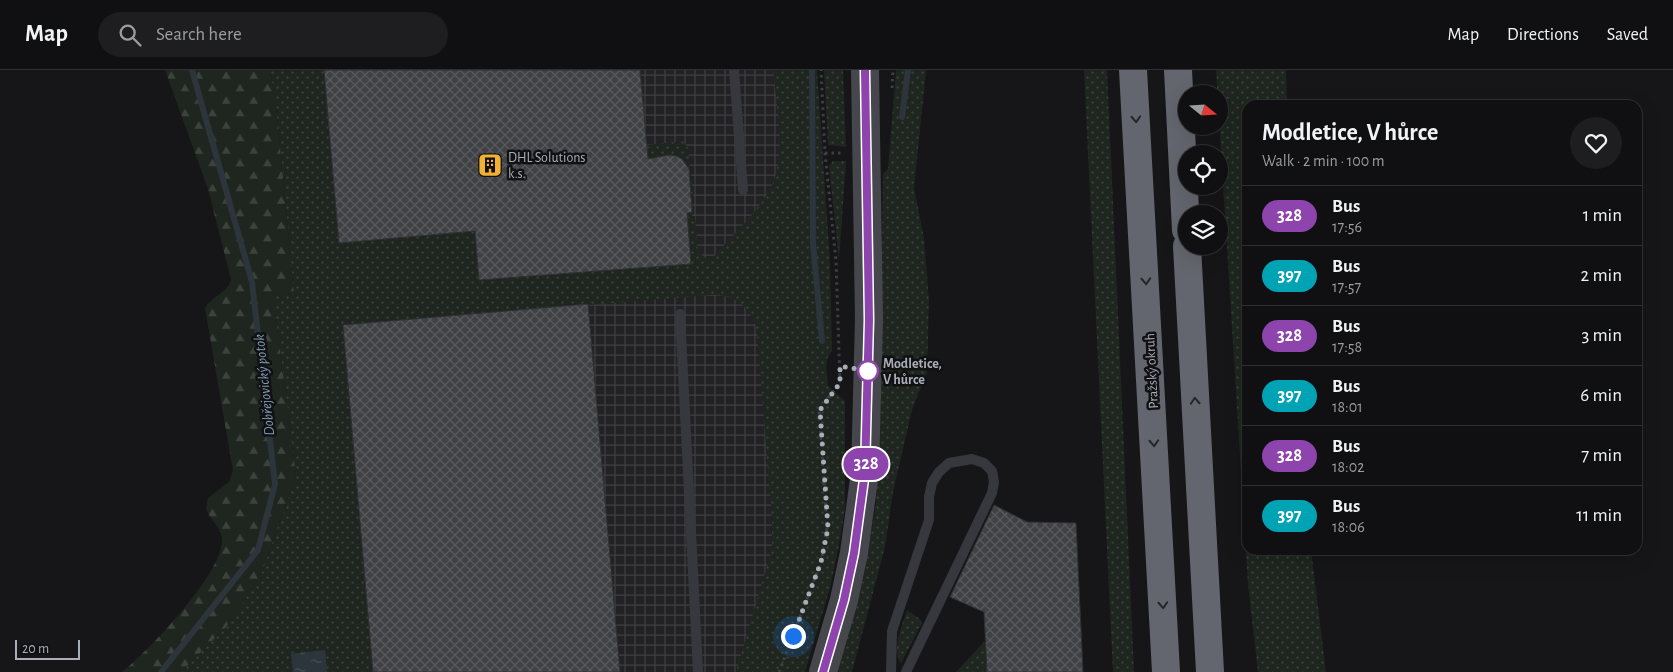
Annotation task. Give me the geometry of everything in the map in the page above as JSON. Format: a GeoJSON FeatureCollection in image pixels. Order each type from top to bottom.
{"type":"FeatureCollection","features":[{"type":"Feature","properties":{"kind":"highway","name":"Pražský okruh"},"geometry":{"type":"LineString","coordinates":[[1133,70],[1166,672]]}},
{"type":"Feature","properties":{"kind":"highway"},"geometry":{"type":"LineString","coordinates":[[1178,70],[1185,205]]}},
{"type":"Feature","properties":{"kind":"highway"},"geometry":{"type":"LineString","coordinates":[[1187,255],[1210,672]]}},
{"type":"Feature","properties":{"kind":"highway"},"geometry":{"type":"LineString","coordinates":[[1201,502],[1229,672]]}},
{"type":"Feature","properties":{"kind":"main road"},"geometry":{"type":"LineString","coordinates":[[823,672],[844,600],[854,553],[865,472],[869,320],[865,70]]}},
{"type":"Feature","properties":{"kind":"lane"},"geometry":{"type":"LineString","coordinates":[[734,70],[743,190]]}},
{"type":"Feature","properties":{"kind":"lane"},"geometry":{"type":"LineString","coordinates":[[680,314],[698,672]]}},
{"type":"Feature","properties":{"kind":"lane"},"geometry":{"type":"LineString","coordinates":[[891,672],[892,631],[929,520],[929,497],[932,483],[939,472],[950,463],[972,459],[984,463],[992,471],[994,482],[992,493],[906,672]]}},
{"type":"Feature","properties":{"kind":"path"},"geometry":{"type":"LineString","coordinates":[[779,672],[821,562],[828,528],[820,410],[840,383],[836,261],[825,153],[821,70]]}},
{"type":"Feature","properties":{"kind":"path"},"geometry":{"type":"LineString","coordinates":[[825,153],[846,153]]}},
{"type":"Feature","properties":{"kind":"shaded area"},"geometry":{"type":"Polygon","coordinates":[[[282,70],[807,70],[783,672],[189,672],[264,597],[310,474],[282,70]]]}},
{"type":"Feature","properties":{"kind":"green space"},"geometry":{"type":"Polygon","coordinates":[[[165,70],[270,70],[276,105],[294,293],[273,295],[296,475],[261,575],[226,627],[181,672],[122,672],[149,648],[165,630],[211,571],[220,553],[222,539],[220,531],[206,509],[208,498],[229,482],[233,471],[205,308],[224,291],[231,279],[208,189],[165,70]]]}},
{"type":"Feature","properties":{"kind":"green space"},"geometry":{"type":"Polygon","coordinates":[[[270,70],[324,70],[339,243],[652,216],[646,145],[683,141],[688,148],[693,196],[670,197],[671,214],[692,212],[692,216],[695,216],[698,251],[709,262],[764,199],[775,177],[780,138],[773,70],[817,70],[830,262],[832,351],[827,359],[826,372],[828,386],[845,401],[845,508],[830,588],[805,672],[736,672],[772,549],[772,520],[757,331],[751,316],[742,304],[729,297],[712,295],[343,325],[373,672],[327,672],[325,650],[291,654],[293,672],[181,672],[226,627],[261,575],[296,475],[273,295],[294,293],[276,105],[270,70]],[[670,155],[663,156],[689,181],[689,171],[686,163],[670,155]],[[477,250],[479,280],[691,264],[477,250]]]}},
{"type":"Feature","properties":{"kind":"green space"},"geometry":{"type":"Polygon","coordinates":[[[824,70],[843,70],[846,147],[828,145],[824,70]]]}},
{"type":"Feature","properties":{"kind":"green space"},"geometry":{"type":"Polygon","coordinates":[[[896,70],[926,70],[914,188],[924,238],[929,301],[927,372],[912,410],[893,492],[885,547],[852,672],[837,672],[864,576],[876,503],[880,413],[883,174],[888,169],[896,70]]]}},
{"type":"Feature","properties":{"kind":"green space"},"geometry":{"type":"Polygon","coordinates":[[[1084,70],[1107,70],[1134,672],[1113,672],[1084,70]]]}},
{"type":"Feature","properties":{"kind":"green space"},"geometry":{"type":"Polygon","coordinates":[[[1216,70],[1286,70],[1287,100],[1242,100],[1242,488],[1228,255],[1228,205],[1224,205],[1224,195],[1228,195],[1228,145],[1221,145],[1220,135],[1228,135],[1228,85],[1217,85],[1216,70]]]}},
{"type":"Feature","properties":{"kind":"green space"},"geometry":{"type":"Polygon","coordinates":[[[833,161],[846,161],[839,260],[829,166],[833,161]]]}},
{"type":"Feature","properties":{"kind":"green space"},"geometry":{"type":"Polygon","coordinates":[[[1246,555],[1312,555],[1326,672],[1258,672],[1246,555]]]}},
{"type":"Feature","properties":{"kind":"green space"},"geometry":{"type":"Polygon","coordinates":[[[907,610],[920,619],[922,623],[901,663],[898,658],[897,644],[907,610]]]}},
{"type":"Feature","properties":{"kind":"green space"},"geometry":{"type":"Polygon","coordinates":[[[985,641],[987,672],[956,672],[985,641]]]}},
{"type":"Feature","properties":{"kind":"water"},"geometry":{"type":"Polygon","coordinates":[[[325,650],[327,672],[293,672],[291,654],[325,650]]]}},
{"type":"Feature","properties":{"kind":"building","name":"DHL Solutions k.s."},"geometry":{"type":"Polygon","coordinates":[[[324,70],[640,70],[648,159],[669,155],[676,156],[682,159],[689,169],[692,212],[687,213],[691,264],[479,280],[475,231],[339,243],[324,70]]]}},
{"type":"Feature","properties":{"kind":"building"},"geometry":{"type":"Polygon","coordinates":[[[588,304],[620,672],[373,672],[343,325],[588,304]]]}},
{"type":"Feature","properties":{"kind":"building"},"geometry":{"type":"Polygon","coordinates":[[[994,505],[1027,522],[1076,523],[1083,672],[987,672],[984,612],[950,597],[994,505]]]}},
{"type":"Feature","properties":{"kind":"waterway","name":"Dobřejovický potok"},"geometry":{"type":"LineString","coordinates":[[161,672],[258,550],[275,484],[252,282],[192,70]]}},
{"type":"Feature","properties":{"kind":"waterway"},"geometry":{"type":"LineString","coordinates":[[812,70],[813,244],[822,341]]}},
{"type":"Feature","properties":{"kind":"waterway"},"geometry":{"type":"LineString","coordinates":[[902,117],[908,70]]}},
{"type":"Feature","properties":{"kind":"bus line","name":"328"},"geometry":{"type":"LineString","coordinates":[[823,672],[832,647],[854,553],[865,472],[869,320],[865,70]]}},
{"type":"Feature","properties":{"kind":"place","name":"DHL Solutions k.s."},"geometry":{"type":"Point","coordinates":[490,165]}},
{"type":"Feature","properties":{"kind":"place","name":"Modletice, V hůrce"},"geometry":{"type":"Point","coordinates":[868,371]}},
{"type":"Feature","properties":{"kind":"route"},"geometry":{"type":"LineString","coordinates":[[793,636],[821,562],[828,528],[820,410],[840,383],[840,366],[868,371]]}}]}
